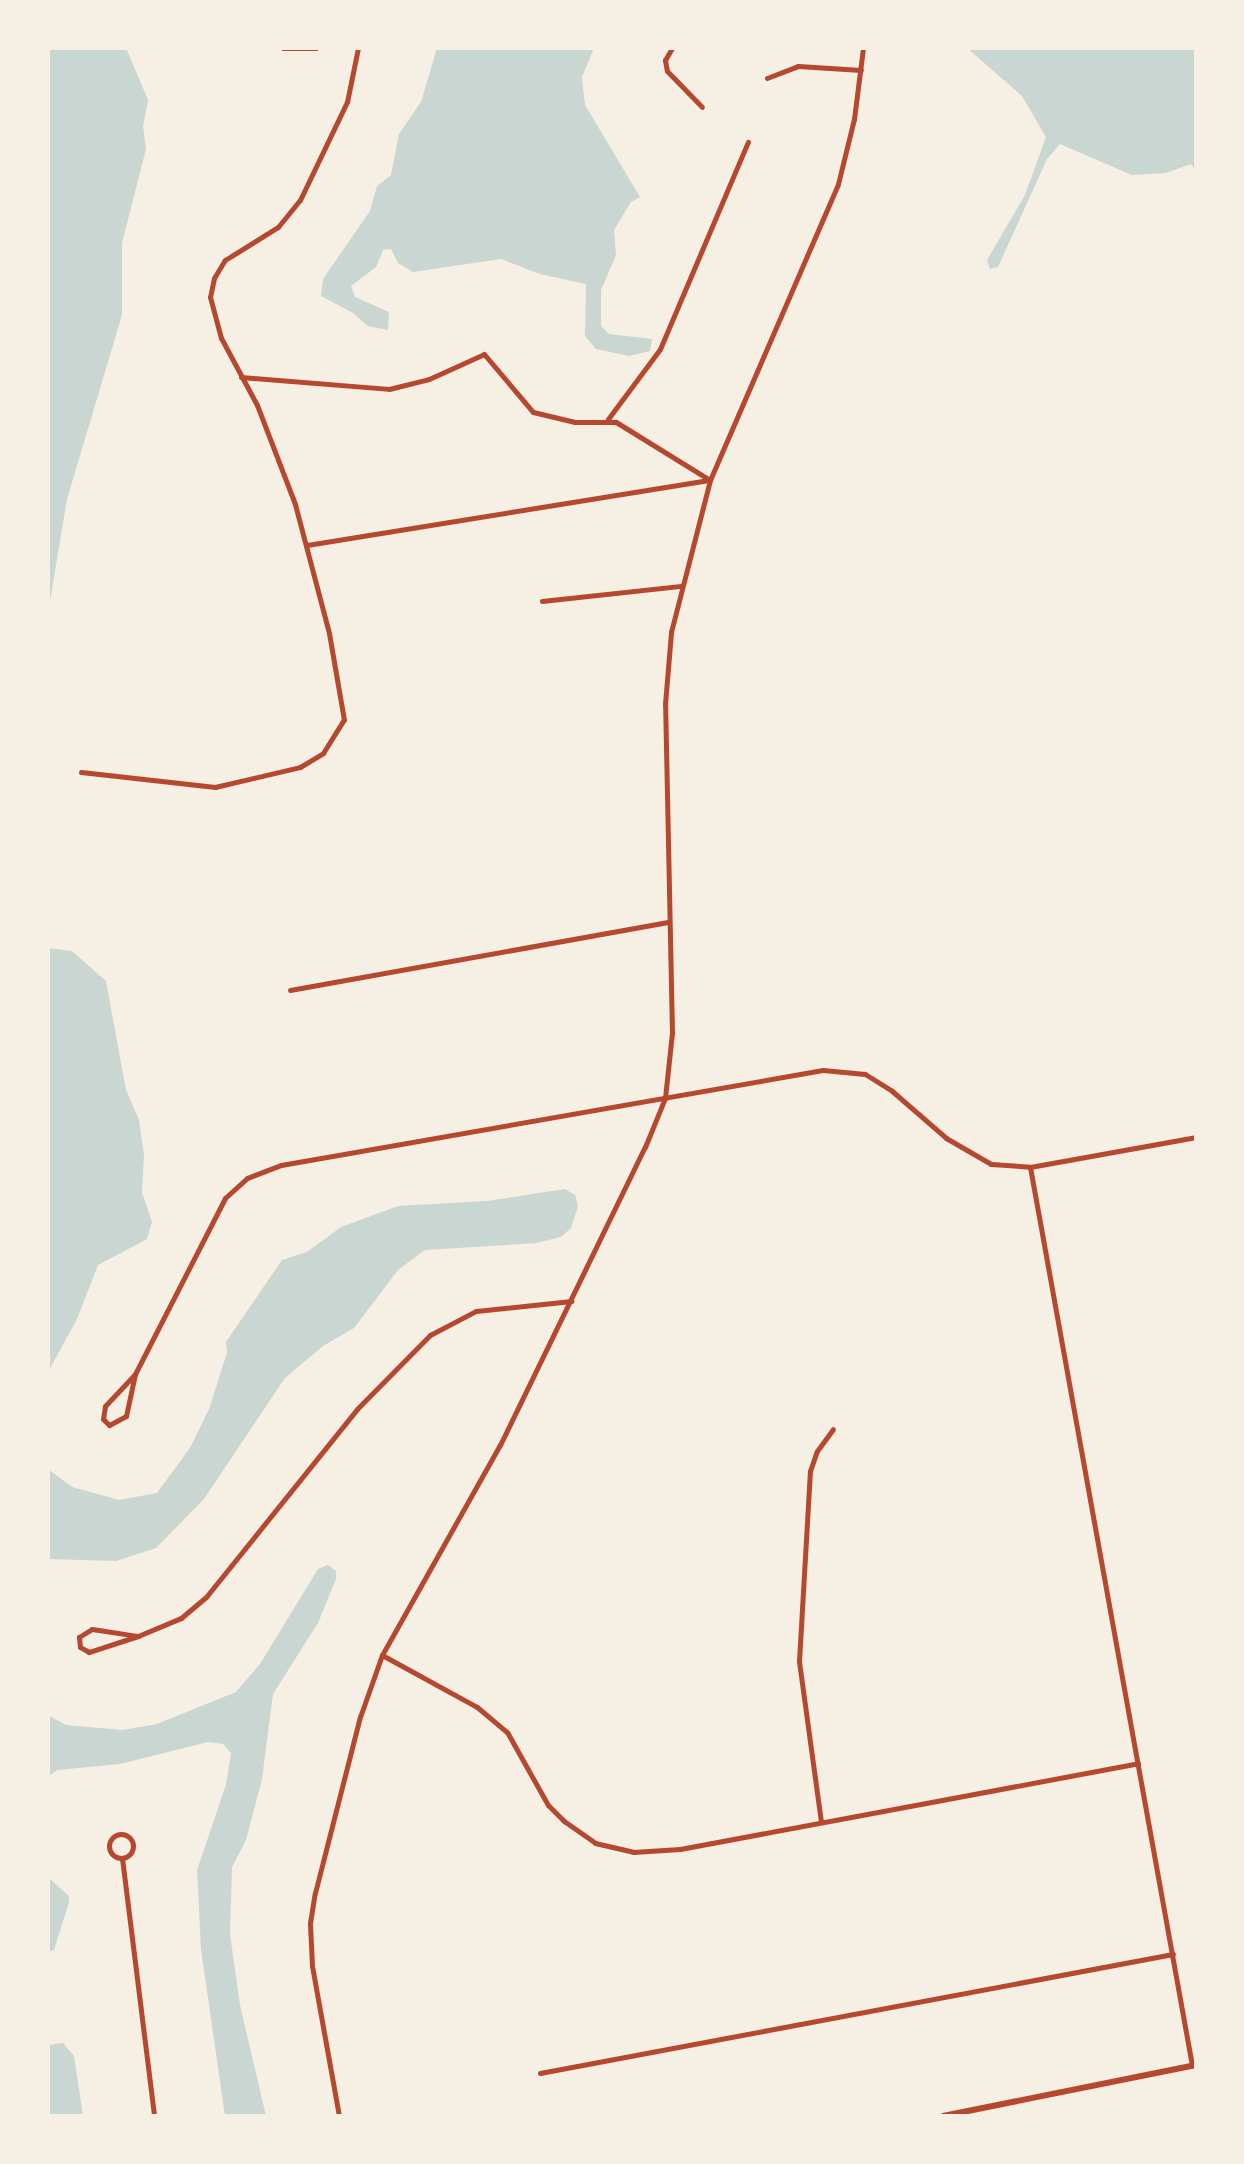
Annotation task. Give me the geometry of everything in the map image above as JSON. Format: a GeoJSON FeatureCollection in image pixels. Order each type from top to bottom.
{"type":"FeatureCollection","features":[{"type":"Feature","properties":{"kind":"street"},"geometry":{"type":"LineString","coordinates":[[284,48],[316,48]]}},
{"type":"Feature","properties":{"kind":"street"},"geometry":{"type":"LineString","coordinates":[[81,772],[215,787],[300,767],[323,753],[344,720],[308,545],[275,450],[240,377],[210,298],[214,278],[225,260],[278,227],[300,200],[347,102],[358,48]]}},
{"type":"Feature","properties":{"kind":"street"},"geometry":{"type":"LineString","coordinates":[[672,48],[665,60],[667,70],[702,107]]}},
{"type":"Feature","properties":{"kind":"street"},"geometry":{"type":"LineString","coordinates":[[339,2116],[314,1984],[310,1923],[355,1735],[382,1655],[492,1459],[665,1098],[672,1054],[666,677],[681,586],[710,480],[828,212],[852,132],[863,48]]}},
{"type":"Feature","properties":{"kind":"street"},"geometry":{"type":"LineString","coordinates":[[767,78],[798,66],[861,70]]}},
{"type":"Feature","properties":{"kind":"street"},"geometry":{"type":"LineString","coordinates":[[608,420],[660,348],[748,142]]}},
{"type":"Feature","properties":{"kind":"street"},"geometry":{"type":"LineString","coordinates":[[240,377],[389,389],[429,379],[484,354],[533,412],[576,422],[608,420],[637,432],[710,480]]}},
{"type":"Feature","properties":{"kind":"street"},"geometry":{"type":"LineString","coordinates":[[308,545],[710,480]]}},
{"type":"Feature","properties":{"kind":"street"},"geometry":{"type":"LineString","coordinates":[[542,601],[681,586]]}},
{"type":"Feature","properties":{"kind":"street"},"geometry":{"type":"LineString","coordinates":[[290,990],[668,922]]}},
{"type":"Feature","properties":{"kind":"street"},"geometry":{"type":"LineString","coordinates":[[135,1374],[105,1406],[103,1416],[109,1425],[124,1418],[135,1374],[218,1210],[233,1188],[252,1175],[281,1165],[802,1072],[845,1070],[865,1074],[892,1090],[946,1138],[991,1164],[1030,1167],[1196,1138]]}},
{"type":"Feature","properties":{"kind":"street"},"geometry":{"type":"LineString","coordinates":[[943,2116],[1194,2066],[1030,1167]]}},
{"type":"Feature","properties":{"kind":"street"},"geometry":{"type":"LineString","coordinates":[[138,1636],[89,1629],[78,1640],[83,1650],[92,1652],[138,1636],[174,1622],[206,1597],[358,1409],[430,1336],[476,1311],[571,1301]]}},
{"type":"Feature","properties":{"kind":"street"},"geometry":{"type":"LineString","coordinates":[[821,1822],[799,1661],[810,1471],[816,1450],[833,1429]]}},
{"type":"Feature","properties":{"kind":"street"},"geometry":{"type":"LineString","coordinates":[[382,1655],[477,1708],[507,1732],[548,1805],[596,1843],[633,1852],[680,1848],[1138,1764]]}},
{"type":"Feature","properties":{"kind":"street"},"geometry":{"type":"LineString","coordinates":[[120,1833],[133,1843],[131,1853],[122,1858],[108,1849],[110,1838],[120,1833]]}},
{"type":"Feature","properties":{"kind":"street"},"geometry":{"type":"LineString","coordinates":[[122,1858],[154,2116]]}},
{"type":"Feature","properties":{"kind":"street"},"geometry":{"type":"LineString","coordinates":[[540,2072],[1173,1954]]}},
{"type":"Feature","properties":{"kind":"shaded area"},"geometry":{"type":"Polygon","coordinates":[[[48,48],[126,48],[148,100],[143,126],[146,149],[122,243],[122,315],[67,499],[48,613],[48,48]]]}},
{"type":"Feature","properties":{"kind":"shaded area"},"geometry":{"type":"Polygon","coordinates":[[[437,48],[594,48],[582,77],[585,105],[640,197],[631,202],[614,230],[616,255],[601,290],[601,326],[609,334],[652,339],[650,351],[629,356],[596,349],[585,336],[586,284],[540,274],[501,259],[413,272],[398,263],[391,249],[383,250],[376,267],[351,286],[355,297],[389,312],[388,330],[368,326],[321,296],[323,279],[370,211],[377,186],[391,175],[399,134],[421,102],[437,48]]]}},
{"type":"Feature","properties":{"kind":"shaded area"},"geometry":{"type":"Polygon","coordinates":[[[967,48],[1196,48],[1196,171],[1191,164],[1166,173],[1132,175],[1060,144],[1047,159],[998,267],[990,269],[987,260],[1025,195],[1046,137],[1022,96],[967,48]]]}},
{"type":"Feature","properties":{"kind":"shaded area"},"geometry":{"type":"Polygon","coordinates":[[[48,948],[72,951],[106,981],[126,1090],[139,1120],[144,1156],[142,1193],[152,1222],[147,1239],[98,1265],[77,1319],[48,1372],[48,948]]]}},
{"type":"Feature","properties":{"kind":"shaded area"},"geometry":{"type":"Polygon","coordinates":[[[565,1189],[575,1195],[578,1206],[571,1228],[561,1237],[536,1243],[425,1250],[398,1270],[354,1328],[323,1346],[285,1378],[204,1499],[156,1548],[116,1561],[48,1559],[48,1469],[72,1487],[119,1500],[157,1493],[190,1448],[209,1409],[227,1353],[226,1342],[282,1260],[307,1252],[341,1227],[398,1206],[487,1201],[565,1189]]]}},
{"type":"Feature","properties":{"kind":"shaded area"},"geometry":{"type":"Polygon","coordinates":[[[328,1565],[336,1571],[336,1579],[318,1623],[273,1694],[262,1779],[246,1840],[232,1867],[230,1934],[240,2005],[266,2116],[225,2116],[201,1949],[197,1870],[226,1785],[231,1753],[223,1744],[208,1742],[120,1764],[57,1770],[48,1777],[48,1715],[66,1725],[123,1730],[157,1724],[236,1692],[260,1664],[318,1569],[328,1565]]]}},
{"type":"Feature","properties":{"kind":"shaded area"},"geometry":{"type":"Polygon","coordinates":[[[49,1878],[69,1896],[69,1902],[54,1950],[48,1952],[49,1878]]]}},
{"type":"Feature","properties":{"kind":"shaded area"},"geometry":{"type":"Polygon","coordinates":[[[63,2043],[74,2056],[83,2116],[48,2116],[48,2045],[63,2043]]]}}]}
